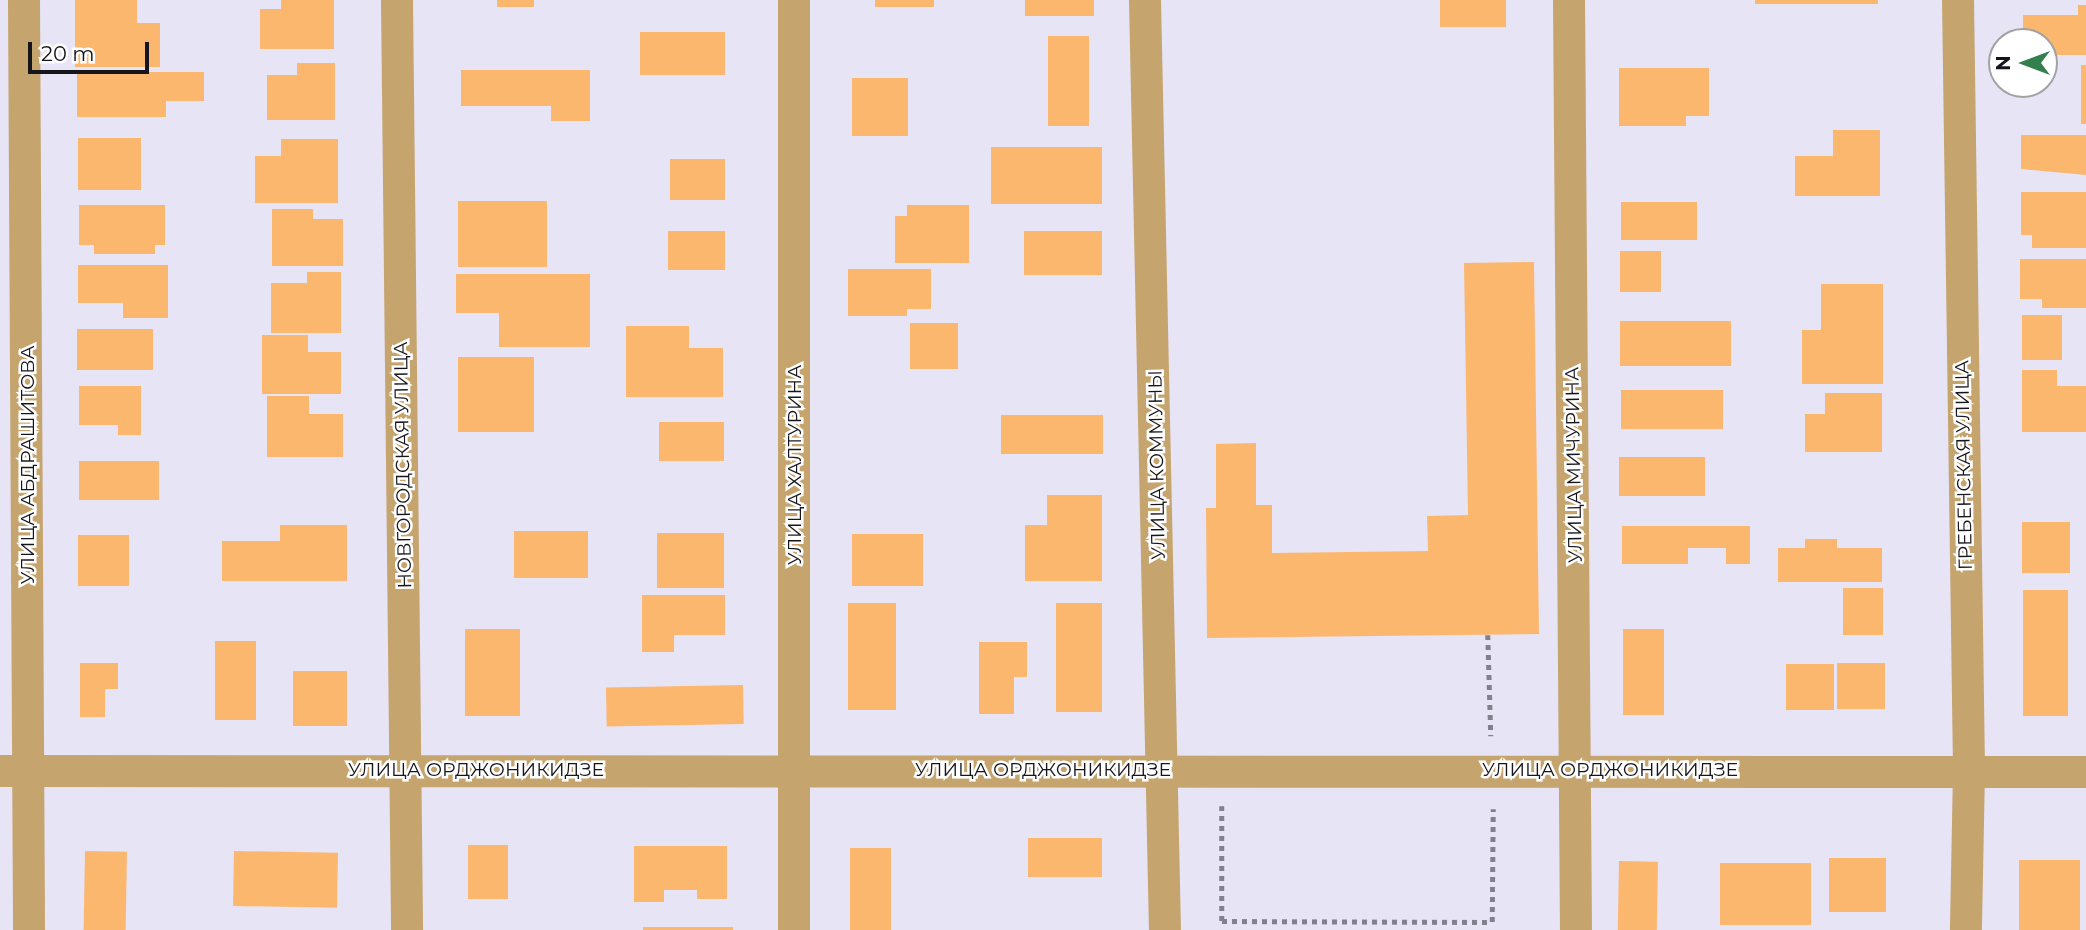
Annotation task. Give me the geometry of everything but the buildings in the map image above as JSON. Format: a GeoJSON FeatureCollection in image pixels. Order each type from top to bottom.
{"type":"FeatureCollection","features":[{"type":"Feature","properties":{"kind":"street","name":"УЛИЦА АБДРАШИТОВА"},"geometry":{"type":"LineString","coordinates":[[24,0],[15,771],[29,930]]}},
{"type":"Feature","properties":{"kind":"street","name":"НОВГОРОДСКАЯ УЛИЦА"},"geometry":{"type":"LineString","coordinates":[[397,0],[407,930]]}},
{"type":"Feature","properties":{"kind":"street","name":"УЛИЦА ХАЛТУРИНА"},"geometry":{"type":"LineString","coordinates":[[794,0],[794,930]]}},
{"type":"Feature","properties":{"kind":"street","name":"УЛИЦА КОММУНЫ"},"geometry":{"type":"LineString","coordinates":[[1145,0],[1164,770],[1165,930]]}},
{"type":"Feature","properties":{"kind":"street","name":"УЛИЦА МИЧУРИНА"},"geometry":{"type":"LineString","coordinates":[[1569,0],[1577,770],[1576,930]]}},
{"type":"Feature","properties":{"kind":"street","name":"ГРЕБЕНСКАЯ УЛИЦА"},"geometry":{"type":"LineString","coordinates":[[1958,0],[1969,770],[1966,930]]}},
{"type":"Feature","properties":{"kind":"street","name":"УЛИЦА ОРДЖОНИКИДЗЕ"},"geometry":{"type":"LineString","coordinates":[[15,771],[2086,772]]}},
{"type":"Feature","properties":{"kind":"path"},"geometry":{"type":"LineString","coordinates":[[1222,798],[1222,921],[1479,922],[1492,922],[1493,799]]}}]}
